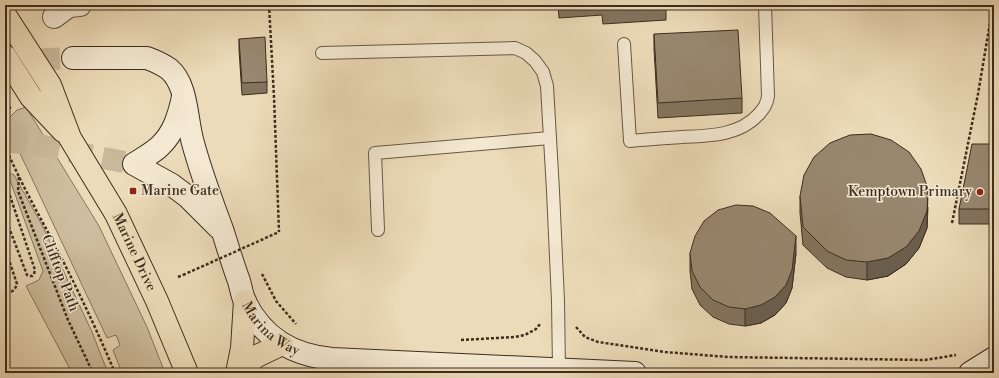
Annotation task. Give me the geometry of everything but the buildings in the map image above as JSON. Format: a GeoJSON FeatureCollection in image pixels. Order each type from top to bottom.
{"type":"FeatureCollection","features":[{"type":"Feature","properties":{"kind":"main road","name":"Marine Drive"},"geometry":{"type":"LineString","coordinates":[[5,15],[50,85],[70,138],[116,214],[157,301],[187,373]]}},
{"type":"Feature","properties":{"kind":"main road","name":"Marine Drive"},"geometry":{"type":"LineString","coordinates":[[5,56],[31,98],[70,138]]}},
{"type":"Feature","properties":{"kind":"main road"},"geometry":{"type":"LineString","coordinates":[[239,373],[245,301]]}},
{"type":"Feature","properties":{"kind":"main road"},"geometry":{"type":"LineString","coordinates":[[239,373],[255,357],[282,344]]}},
{"type":"Feature","properties":{"kind":"street"},"geometry":{"type":"LineString","coordinates":[[54,17],[69,6],[80,5]]}},
{"type":"Feature","properties":{"kind":"street","name":"Marina Way"},"geometry":{"type":"LineString","coordinates":[[73,58],[147,58],[158,62],[170,70],[184,94],[192,141],[245,301],[260,326],[282,344],[294,351],[332,359],[635,373]]}},
{"type":"Feature","properties":{"kind":"street","name":"Marina Way"},"geometry":{"type":"LineString","coordinates":[[184,94],[179,113],[170,134],[160,146],[134,164],[172,185],[188,197],[223,233]]}},
{"type":"Feature","properties":{"kind":"street"},"geometry":{"type":"LineString","coordinates":[[966,363],[994,358]]}},
{"type":"Feature","properties":{"kind":"lane"},"geometry":{"type":"LineString","coordinates":[[624,44],[630,140],[713,135],[732,132],[746,126],[764,109],[767,104],[765,5]]}},
{"type":"Feature","properties":{"kind":"lane"},"geometry":{"type":"LineString","coordinates":[[322,52],[515,48],[526,53],[535,61],[543,72],[547,86],[558,301],[559,369]]}},
{"type":"Feature","properties":{"kind":"lane"},"geometry":{"type":"LineString","coordinates":[[378,230],[375,154],[550,138]]}},
{"type":"Feature","properties":{"kind":"path"},"geometry":{"type":"LineString","coordinates":[[178,278],[279,232],[269,5]]}},
{"type":"Feature","properties":{"kind":"path"},"geometry":{"type":"LineString","coordinates":[[952,224],[978,94],[993,5]]}},
{"type":"Feature","properties":{"kind":"path"},"geometry":{"type":"LineString","coordinates":[[5,146],[99,334],[115,373]]}},
{"type":"Feature","properties":{"kind":"path"},"geometry":{"type":"LineString","coordinates":[[5,162],[10,157]]}},
{"type":"Feature","properties":{"kind":"path","name":"Clifftop Path"},"geometry":{"type":"LineString","coordinates":[[19,176],[18,191],[68,320],[93,373]]}},
{"type":"Feature","properties":{"kind":"path"},"geometry":{"type":"LineString","coordinates":[[5,181],[35,270],[32,276],[27,275],[5,217]]}},
{"type":"Feature","properties":{"kind":"path"},"geometry":{"type":"LineString","coordinates":[[248,239],[251,246]]}},
{"type":"Feature","properties":{"kind":"path"},"geometry":{"type":"LineString","coordinates":[[5,248],[17,284],[13,291],[5,293]]}},
{"type":"Feature","properties":{"kind":"path"},"geometry":{"type":"LineString","coordinates":[[262,272],[276,301],[295,323],[300,326]]}},
{"type":"Feature","properties":{"kind":"path"},"geometry":{"type":"LineString","coordinates":[[574,321],[576,327],[585,337],[598,342],[673,352],[728,357],[925,360],[944,357],[966,363]]}},
{"type":"Feature","properties":{"kind":"path"},"geometry":{"type":"LineString","coordinates":[[461,340],[525,336],[536,329],[541,322]]}},
{"type":"Feature","properties":{"kind":"shaded area"},"geometry":{"type":"Polygon","coordinates":[[[26,107],[99,226],[147,327],[165,373],[122,373],[113,350],[120,345],[116,335],[107,338],[9,130],[8,119],[17,110],[26,107]]]}},
{"type":"Feature","properties":{"kind":"shaded area"},"geometry":{"type":"Polygon","coordinates":[[[7,172],[14,175],[42,225],[92,332],[108,373],[72,373],[26,286],[39,280],[43,271],[7,172]]]}},
{"type":"Feature","properties":{"kind":"tunnel"},"geometry":{"type":"LineString","coordinates":[[5,61],[73,58]]}},
{"type":"Feature","properties":{"kind":"tunnel"},"geometry":{"type":"LineString","coordinates":[[5,128],[43,146]]}},
{"type":"Feature","properties":{"kind":"tunnel"},"geometry":{"type":"LineString","coordinates":[[5,141],[43,146],[134,164]]}},
{"type":"Feature","properties":{"kind":"place","name":"Marine Gate"},"geometry":{"type":"Point","coordinates":[133,191]}},
{"type":"Feature","properties":{"kind":"place","name":"Kemptown Primary"},"geometry":{"type":"Point","coordinates":[980,192]}}]}
